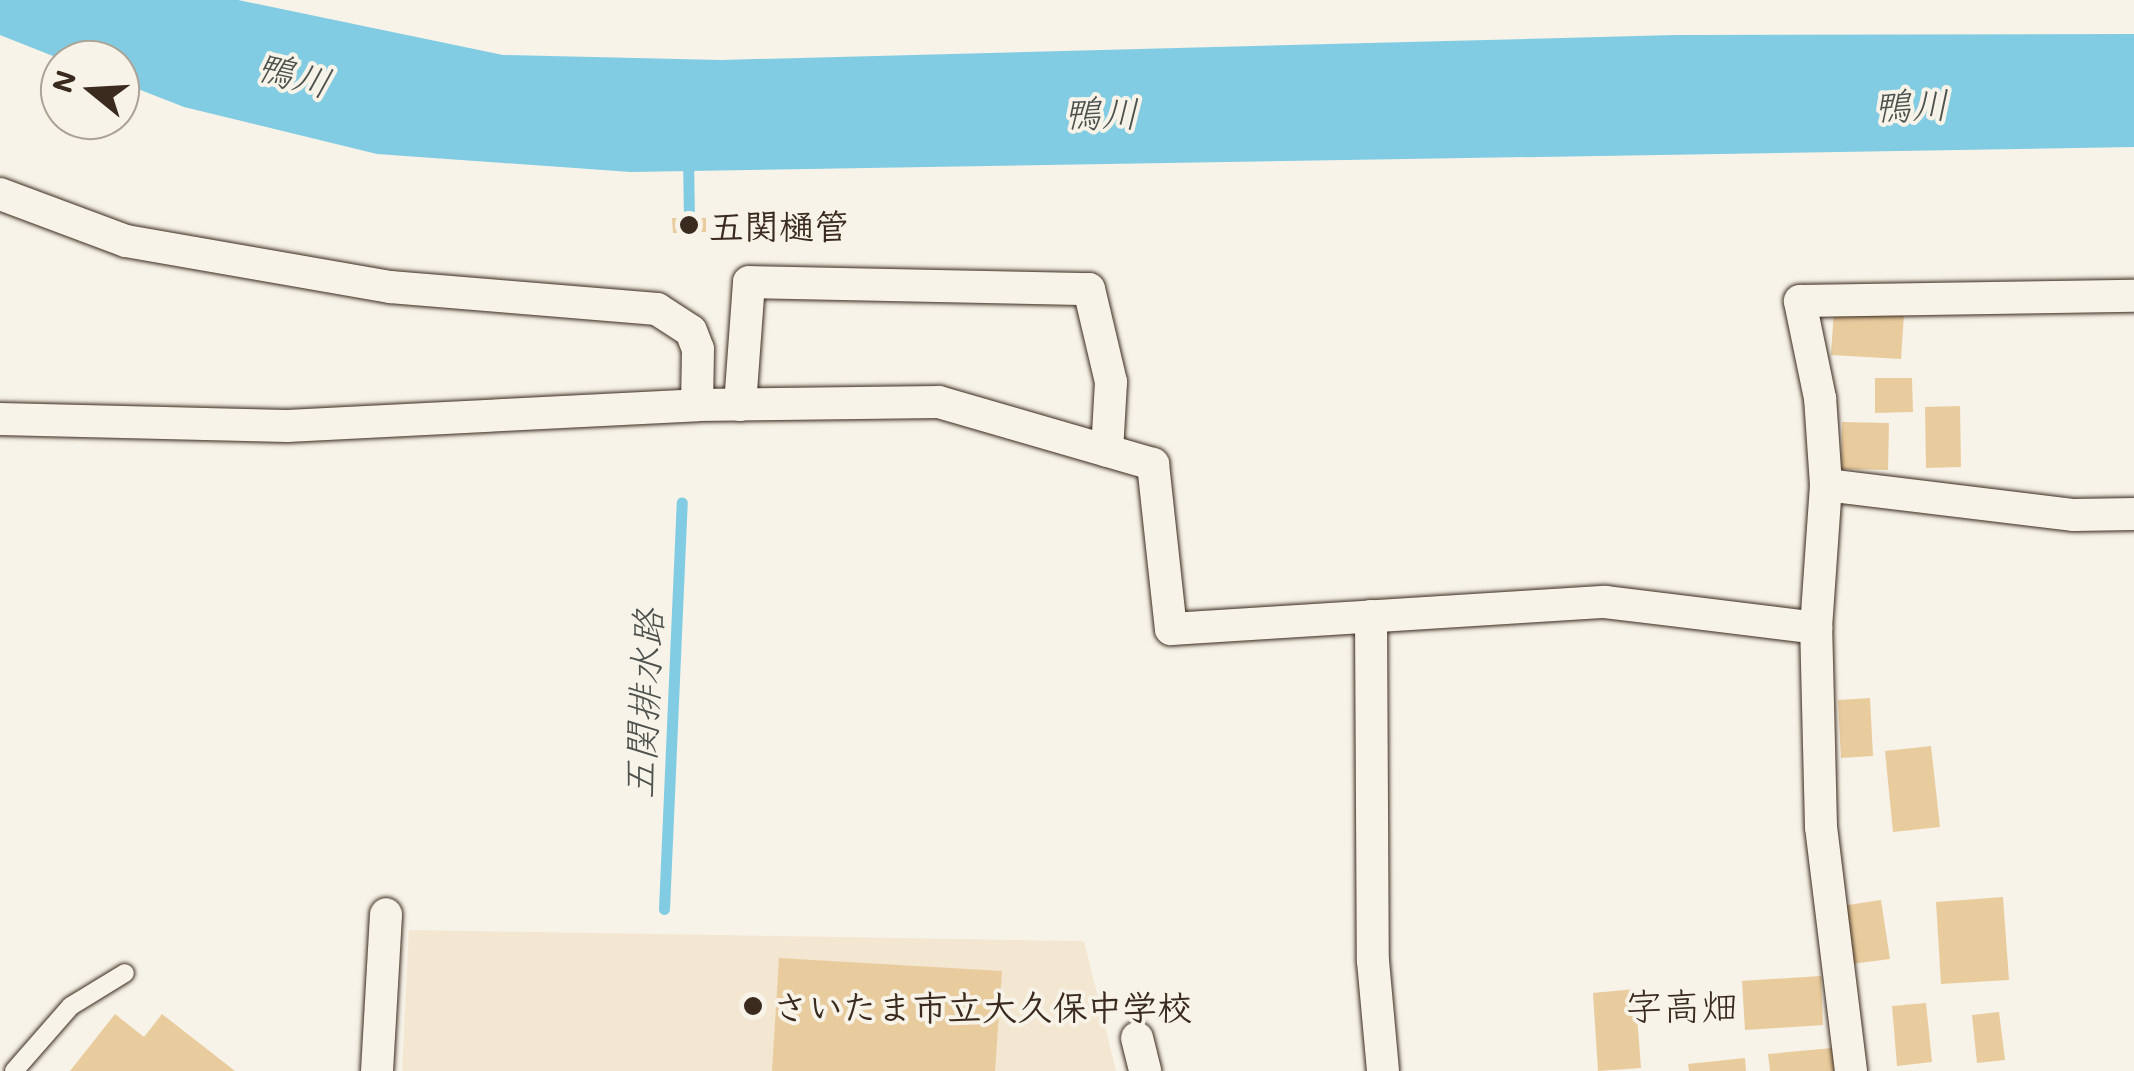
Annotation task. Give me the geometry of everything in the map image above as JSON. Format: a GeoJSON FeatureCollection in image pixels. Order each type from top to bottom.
{"type":"FeatureCollection","features":[{"type":"Feature","properties":{"kind":"street"},"geometry":{"type":"LineString","coordinates":[[0,194],[126,241],[390,287],[657,309],[691,332],[698,349],[697,405]]}},
{"type":"Feature","properties":{"kind":"street"},"geometry":{"type":"LineString","coordinates":[[740,404],[749,282],[1089,289],[1111,382],[1107,451]]}},
{"type":"Feature","properties":{"kind":"street"},"geometry":{"type":"LineString","coordinates":[[1851,1071],[1821,827],[1816,628],[1826,485],[1820,398],[1800,301],[2134,296]]}},
{"type":"Feature","properties":{"kind":"street"},"geometry":{"type":"LineString","coordinates":[[0,419],[287,426],[697,405],[938,402],[1154,464],[1171,629],[1605,602],[1816,628]]}},
{"type":"Feature","properties":{"kind":"street"},"geometry":{"type":"LineString","coordinates":[[1826,485],[2074,516],[2134,514]]}},
{"type":"Feature","properties":{"kind":"street"},"geometry":{"type":"LineString","coordinates":[[1371,616],[1373,961],[1383,1071]]}},
{"type":"Feature","properties":{"kind":"street"},"geometry":{"type":"LineString","coordinates":[[377,1071],[386,914]]}},
{"type":"Feature","properties":{"kind":"street"},"geometry":{"type":"LineString","coordinates":[[1137,1038],[1145,1071]]}},
{"type":"Feature","properties":{"kind":"lane"},"geometry":{"type":"LineString","coordinates":[[14,1071],[71,1006],[125,972]]}},
{"type":"Feature","properties":{"kind":"shaded area","name":"さいたま市立大久保中学校"},"geometry":{"type":"Polygon","coordinates":[[[409,930],[1084,941],[1116,1071],[402,1071],[409,930]]]}},
{"type":"Feature","properties":{"kind":"water","name":"鴨川"},"geometry":{"type":"Polygon","coordinates":[[[0,0],[238,0],[503,55],[721,60],[1675,35],[2134,34],[2134,147],[631,172],[377,154],[184,107],[140,90],[140,40],[40,40],[40,51],[0,35],[0,0]]]}},
{"type":"Feature","properties":{"kind":"building","name":"五関樋管"},"geometry":{"type":"Polygon","coordinates":[[[672,218],[706,218],[706,232],[673,233],[672,218]]]}},
{"type":"Feature","properties":{"kind":"building"},"geometry":{"type":"Polygon","coordinates":[[[1834,309],[1904,314],[1901,359],[1831,355],[1834,309]]]}},
{"type":"Feature","properties":{"kind":"building"},"geometry":{"type":"Polygon","coordinates":[[[1875,378],[1912,378],[1913,412],[1875,413],[1875,378]]]}},
{"type":"Feature","properties":{"kind":"building"},"geometry":{"type":"Polygon","coordinates":[[[1960,406],[1961,467],[1926,468],[1925,407],[1960,406]]]}},
{"type":"Feature","properties":{"kind":"building"},"geometry":{"type":"Polygon","coordinates":[[[1842,422],[1889,423],[1888,470],[1841,469],[1842,422]]]}},
{"type":"Feature","properties":{"kind":"building"},"geometry":{"type":"Polygon","coordinates":[[[1870,698],[1873,756],[1841,758],[1838,700],[1870,698]]]}},
{"type":"Feature","properties":{"kind":"building"},"geometry":{"type":"Polygon","coordinates":[[[1931,746],[1940,827],[1893,832],[1885,751],[1931,746]]]}},
{"type":"Feature","properties":{"kind":"building"},"geometry":{"type":"Polygon","coordinates":[[[2003,897],[2009,980],[1941,984],[1936,902],[2003,897]]]}},
{"type":"Feature","properties":{"kind":"building"},"geometry":{"type":"Polygon","coordinates":[[[1881,900],[1890,959],[1851,964],[1842,906],[1881,900]]]}},
{"type":"Feature","properties":{"kind":"building"},"geometry":{"type":"Polygon","coordinates":[[[779,958],[1002,971],[995,1071],[772,1071],[779,958]]]}},
{"type":"Feature","properties":{"kind":"building"},"geometry":{"type":"Polygon","coordinates":[[[1821,976],[1823,1025],[1745,1030],[1742,981],[1821,976]]]}},
{"type":"Feature","properties":{"kind":"building"},"geometry":{"type":"Polygon","coordinates":[[[1635,989],[1641,1068],[1598,1071],[1593,993],[1635,989]]]}},
{"type":"Feature","properties":{"kind":"building"},"geometry":{"type":"Polygon","coordinates":[[[1926,1003],[1932,1062],[1897,1066],[1892,1006],[1926,1003]]]}},
{"type":"Feature","properties":{"kind":"building"},"geometry":{"type":"Polygon","coordinates":[[[1999,1012],[2005,1060],[1977,1063],[1972,1015],[1999,1012]]]}},
{"type":"Feature","properties":{"kind":"building"},"geometry":{"type":"Polygon","coordinates":[[[115,1014],[144,1037],[162,1014],[235,1071],[70,1071],[115,1014]]]}},
{"type":"Feature","properties":{"kind":"building"},"geometry":{"type":"Polygon","coordinates":[[[1832,1048],[1834,1071],[1770,1071],[1768,1054],[1832,1048]]]}},
{"type":"Feature","properties":{"kind":"building"},"geometry":{"type":"Polygon","coordinates":[[[1745,1058],[1746,1071],[1689,1071],[1688,1064],[1745,1058]]]}},
{"type":"Feature","properties":{"kind":"waterway","name":"五関排水路"},"geometry":{"type":"LineString","coordinates":[[688,157],[689,218]]}},
{"type":"Feature","properties":{"kind":"waterway","name":"五関排水路"},"geometry":{"type":"LineString","coordinates":[[664,909],[682,502]]}},
{"type":"Feature","properties":{"kind":"place","name":"五関樋管"},"geometry":{"type":"Point","coordinates":[689,225]}},
{"type":"Feature","properties":{"kind":"place","name":"さいたま市立大久保中学校"},"geometry":{"type":"Point","coordinates":[753,1006]}},
{"type":"Feature","properties":{"kind":"district","name":"字高畑"},"geometry":{"type":"Point","coordinates":[1682,1006]}}]}
